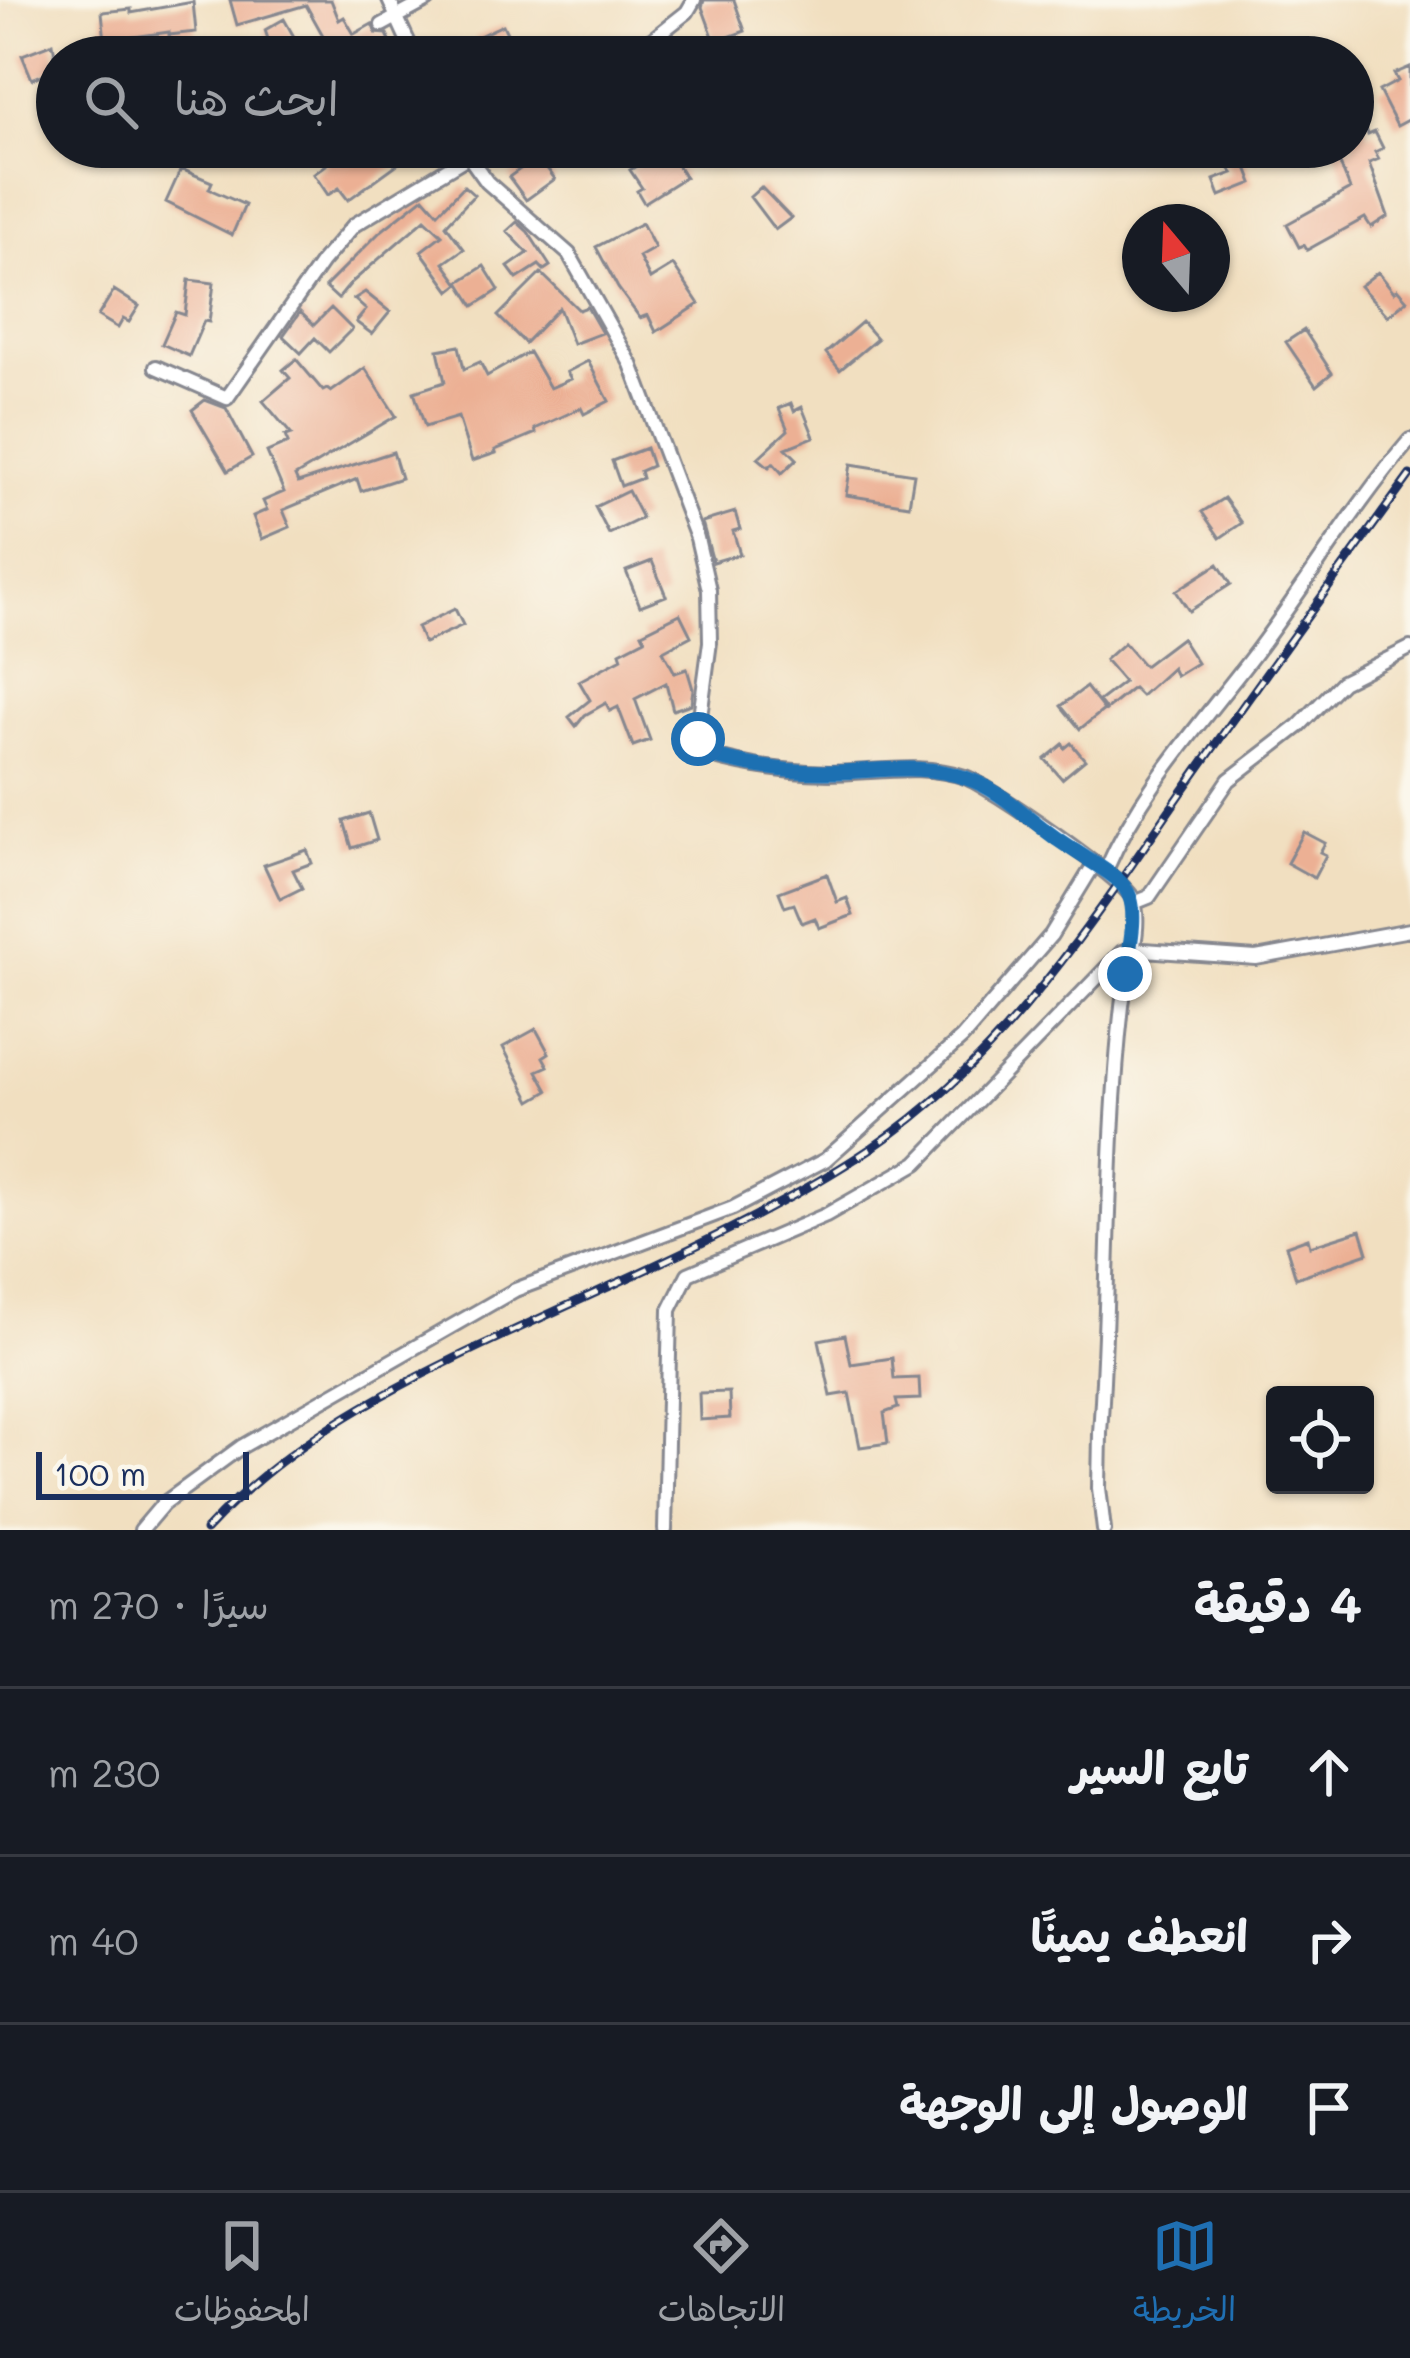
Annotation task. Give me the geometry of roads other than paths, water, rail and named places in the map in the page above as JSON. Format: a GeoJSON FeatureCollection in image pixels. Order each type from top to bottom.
{"type":"FeatureCollection","features":[{"type":"Feature","properties":{"kind":"street"},"geometry":{"type":"LineString","coordinates":[[389,0],[406,36]]}},
{"type":"Feature","properties":{"kind":"street"},"geometry":{"type":"LineString","coordinates":[[382,25],[428,0]]}},
{"type":"Feature","properties":{"kind":"street"},"geometry":{"type":"LineString","coordinates":[[657,36],[687,12],[694,0]]}},
{"type":"Feature","properties":{"kind":"street"},"geometry":{"type":"LineString","coordinates":[[156,367],[227,398],[322,262],[354,226],[440,168]]}},
{"type":"Feature","properties":{"kind":"street"},"geometry":{"type":"LineString","coordinates":[[477,168],[569,254],[631,364],[697,538],[709,590],[710,642],[698,739],[704,754],[731,762],[829,772],[902,769],[966,777],[994,791],[1101,866],[1134,903],[1119,1033],[1100,1433],[1104,1530]]}},
{"type":"Feature","properties":{"kind":"street"},"geometry":{"type":"LineString","coordinates":[[141,1530],[163,1504],[241,1447],[515,1290],[733,1208],[825,1160],[962,1038],[1051,935],[1173,756],[1410,440]]}},
{"type":"Feature","properties":{"kind":"street"},"geometry":{"type":"LineString","coordinates":[[1134,903],[1149,897],[1229,780],[1299,726],[1342,682],[1410,648]]}},
{"type":"Feature","properties":{"kind":"street"},"geometry":{"type":"LineString","coordinates":[[665,1530],[670,1310],[688,1274],[826,1215],[917,1163],[1122,952],[1256,958],[1410,930]]}},
{"type":"Feature","properties":{"kind":"railway"},"geometry":{"type":"LineString","coordinates":[[206,1530],[273,1468],[347,1416],[426,1372],[785,1200],[873,1147],[921,1111],[1007,1028],[1083,933],[1410,475]]}}]}
